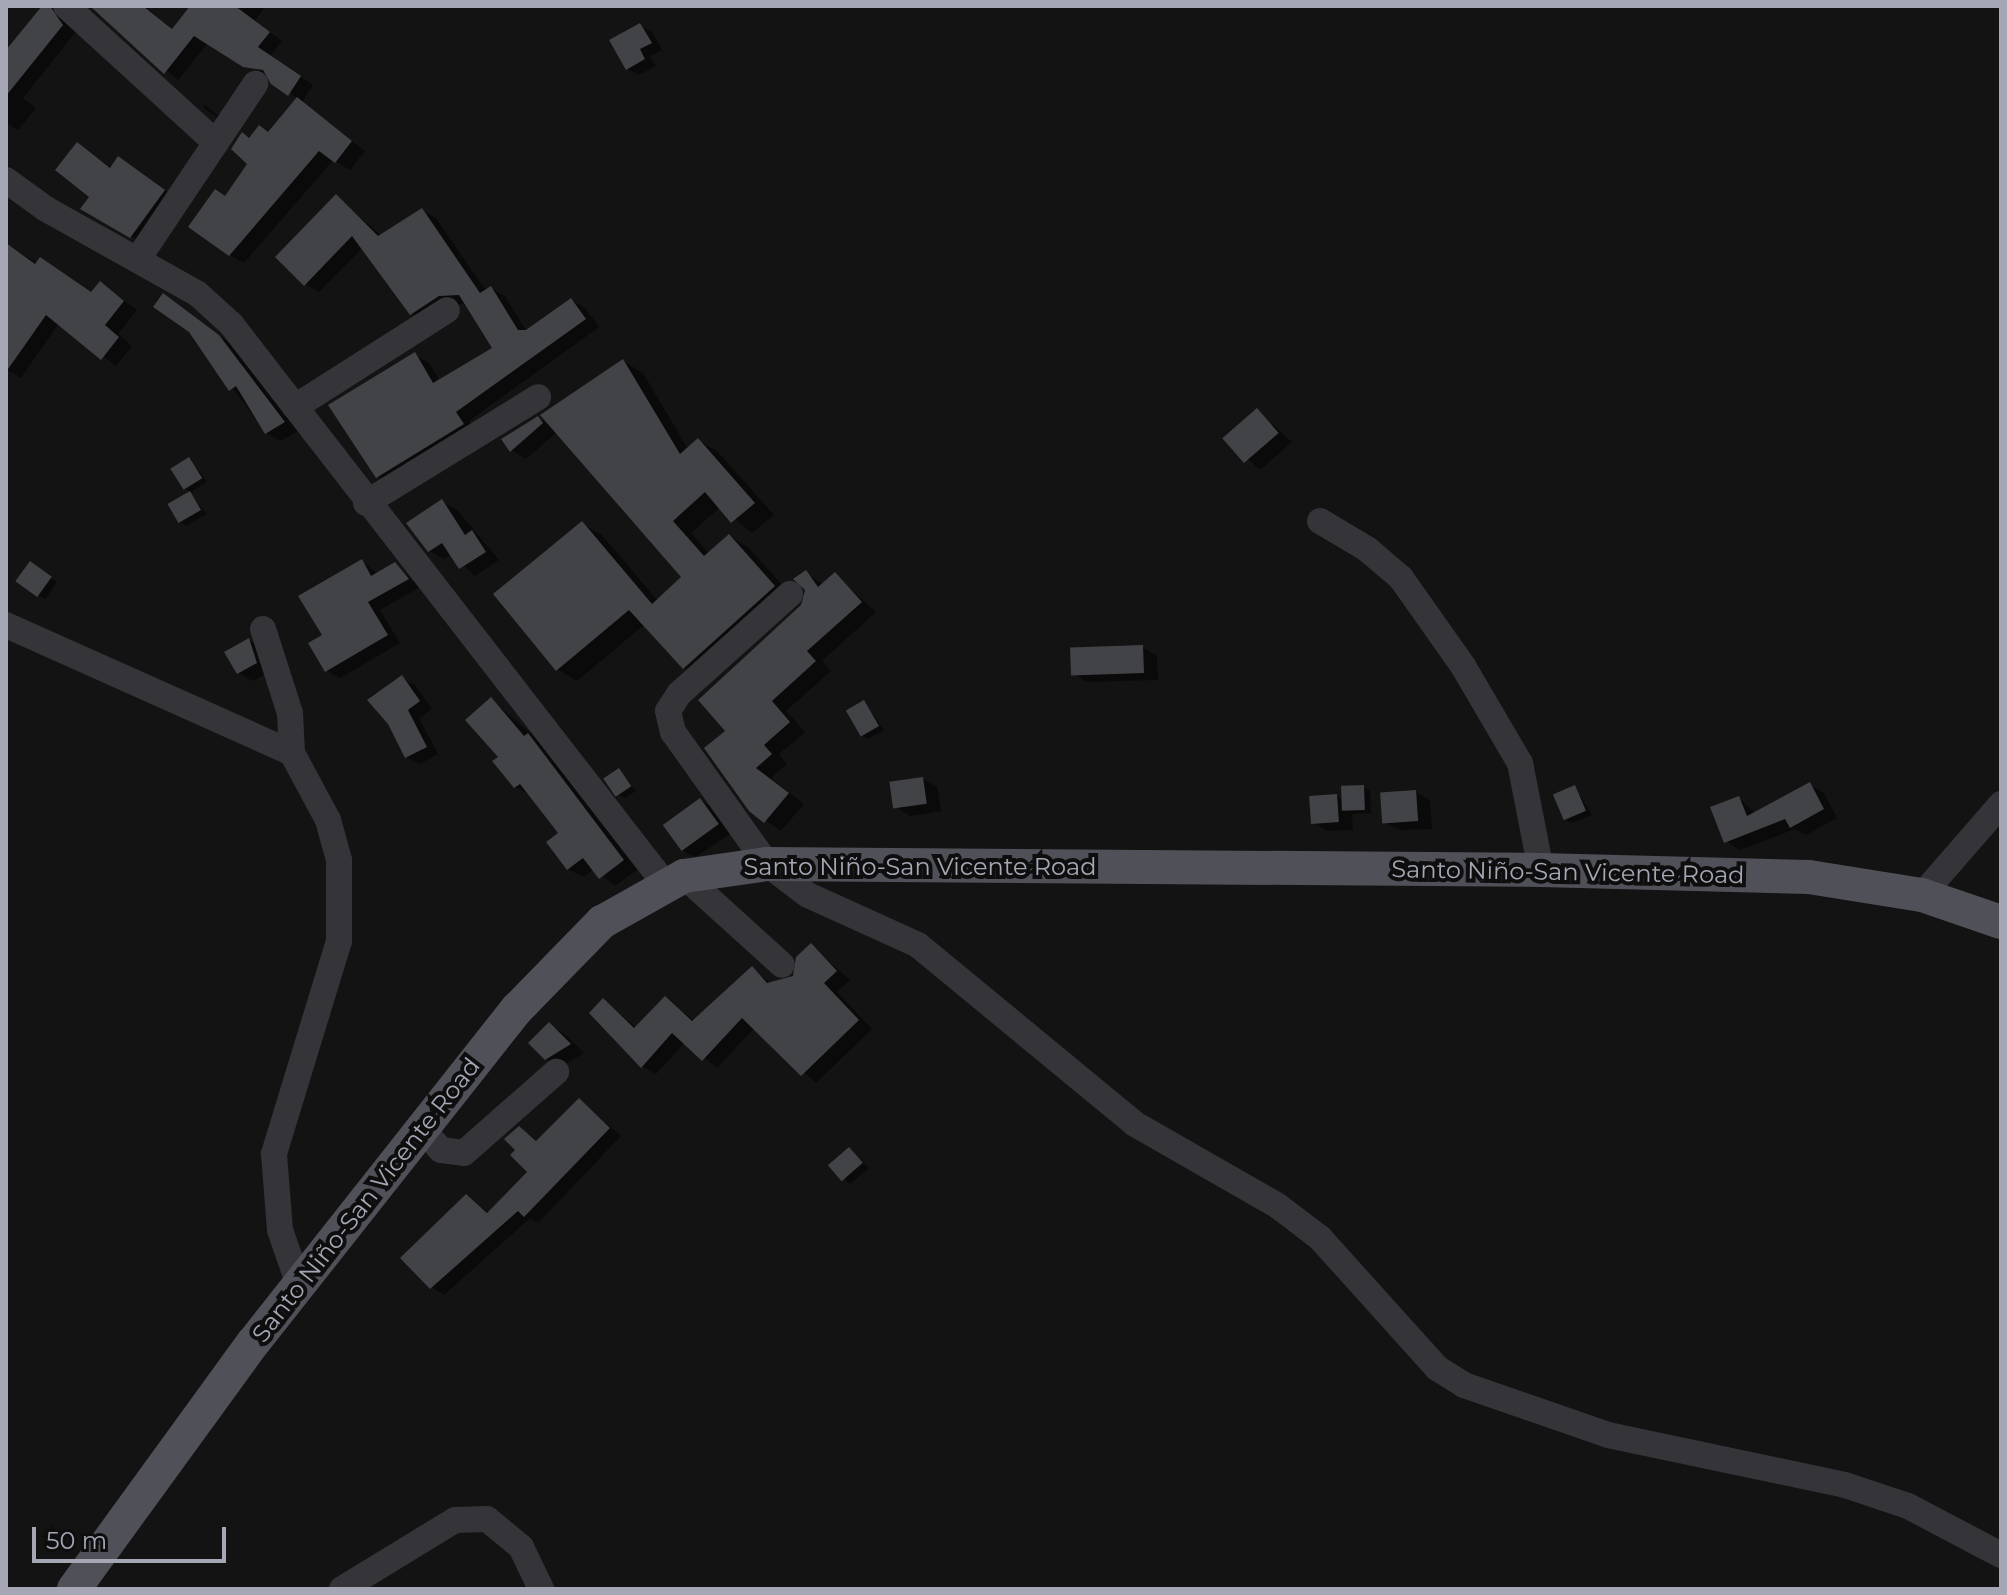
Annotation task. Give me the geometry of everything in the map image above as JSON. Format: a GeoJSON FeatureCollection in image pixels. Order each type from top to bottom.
{"type":"FeatureCollection","features":[{"type":"Feature","properties":{"kind":"main road","name":"Santo Niño-San Vicente Road"},"geometry":{"type":"LineString","coordinates":[[74,1589],[299,1285],[559,963],[602,922],[675,880],[767,864],[1541,870],[1809,877],[1922,895],[2001,922]]}},
{"type":"Feature","properties":{"kind":"street"},"geometry":{"type":"LineString","coordinates":[[66,6],[216,143]]}},
{"type":"Feature","properties":{"kind":"street"},"geometry":{"type":"LineString","coordinates":[[138,259],[255,84]]}},
{"type":"Feature","properties":{"kind":"street"},"geometry":{"type":"LineString","coordinates":[[6,180],[46,209],[198,294],[231,324],[366,503],[675,880],[782,965]]}},
{"type":"Feature","properties":{"kind":"street"},"geometry":{"type":"LineString","coordinates":[[295,407],[447,310]]}},
{"type":"Feature","properties":{"kind":"street"},"geometry":{"type":"LineString","coordinates":[[366,503],[538,397]]}},
{"type":"Feature","properties":{"kind":"street"},"geometry":{"type":"LineString","coordinates":[[1320,521],[1367,549],[1401,578],[1463,666],[1520,763],[1541,870]]}},
{"type":"Feature","properties":{"kind":"street"},"geometry":{"type":"LineString","coordinates":[[790,594],[679,694],[668,711],[673,732],[767,864],[808,895],[918,945],[1135,1124],[1278,1206],[1320,1238],[1437,1368],[1464,1385],[1622,1439],[1845,1485],[1908,1506],[2001,1555]]}},
{"type":"Feature","properties":{"kind":"street"},"geometry":{"type":"LineString","coordinates":[[6,625],[292,753]]}},
{"type":"Feature","properties":{"kind":"street"},"geometry":{"type":"LineString","coordinates":[[263,629],[290,713],[292,753],[328,820],[339,860],[341,901],[329,983],[274,1154],[280,1230],[299,1285]]}},
{"type":"Feature","properties":{"kind":"street"},"geometry":{"type":"LineString","coordinates":[[1922,895],[2001,804]]}},
{"type":"Feature","properties":{"kind":"street"},"geometry":{"type":"LineString","coordinates":[[422,1129],[441,1150],[464,1153],[556,1072]]}},
{"type":"Feature","properties":{"kind":"street"},"geometry":{"type":"LineString","coordinates":[[342,1589],[455,1520],[487,1519],[521,1547],[541,1589]]}},
{"type":"Feature","properties":{"kind":"building"},"geometry":{"type":"Polygon","coordinates":[[[42,6],[50,6],[63,25],[6,96],[6,50],[42,6]]]}},
{"type":"Feature","properties":{"kind":"building"},"geometry":{"type":"Polygon","coordinates":[[[90,6],[143,6],[172,29],[190,6],[235,6],[270,32],[258,47],[301,76],[288,96],[271,84],[263,70],[243,67],[194,36],[164,74],[90,6]]]}},
{"type":"Feature","properties":{"kind":"building"},"geometry":{"type":"Polygon","coordinates":[[[640,23],[652,43],[640,49],[645,59],[626,70],[609,40],[640,23]]]}},
{"type":"Feature","properties":{"kind":"building"},"geometry":{"type":"Polygon","coordinates":[[[297,97],[352,141],[335,163],[319,151],[229,256],[188,227],[215,189],[225,196],[247,164],[231,149],[242,132],[249,138],[259,125],[268,132],[297,97]]]}},
{"type":"Feature","properties":{"kind":"building"},"geometry":{"type":"Polygon","coordinates":[[[77,142],[110,168],[118,156],[165,190],[130,238],[80,209],[89,197],[55,170],[77,142]]]}},
{"type":"Feature","properties":{"kind":"building"},"geometry":{"type":"Polygon","coordinates":[[[336,194],[378,236],[422,208],[480,293],[491,286],[518,330],[526,330],[571,298],[586,319],[456,412],[464,424],[376,478],[328,405],[415,352],[433,383],[492,348],[459,295],[439,296],[410,315],[352,236],[304,286],[275,257],[336,194]]]}},
{"type":"Feature","properties":{"kind":"building"},"geometry":{"type":"Polygon","coordinates":[[[6,243],[35,264],[40,257],[91,292],[100,281],[124,301],[105,325],[119,337],[101,360],[46,315],[6,372],[6,243]]]}},
{"type":"Feature","properties":{"kind":"building"},"geometry":{"type":"Polygon","coordinates":[[[163,293],[219,335],[285,422],[265,434],[236,386],[229,391],[189,332],[153,307],[163,293]]]}},
{"type":"Feature","properties":{"kind":"building"},"geometry":{"type":"Polygon","coordinates":[[[623,359],[680,454],[698,438],[755,503],[731,523],[705,492],[673,521],[704,556],[729,534],[775,586],[683,669],[629,610],[556,671],[493,594],[582,521],[652,604],[681,577],[540,415],[623,359]]]}},
{"type":"Feature","properties":{"kind":"building"},"geometry":{"type":"Polygon","coordinates":[[[1257,408],[1279,433],[1244,463],[1222,438],[1257,408]]]}},
{"type":"Feature","properties":{"kind":"building"},"geometry":{"type":"Polygon","coordinates":[[[538,416],[543,423],[510,452],[501,439],[538,416]]]}},
{"type":"Feature","properties":{"kind":"building"},"geometry":{"type":"Polygon","coordinates":[[[189,457],[202,478],[184,490],[170,469],[189,457]]]}},
{"type":"Feature","properties":{"kind":"building"},"geometry":{"type":"Polygon","coordinates":[[[190,491],[201,510],[178,523],[167,504],[190,491]]]}},
{"type":"Feature","properties":{"kind":"building"},"geometry":{"type":"Polygon","coordinates":[[[442,499],[465,535],[472,530],[486,552],[459,569],[442,543],[428,552],[406,523],[442,499]]]}},
{"type":"Feature","properties":{"kind":"building"},"geometry":{"type":"Polygon","coordinates":[[[362,559],[371,576],[395,562],[409,579],[368,602],[388,635],[325,672],[308,643],[322,635],[298,596],[362,559]]]}},
{"type":"Feature","properties":{"kind":"building"},"geometry":{"type":"Polygon","coordinates":[[[30,561],[52,577],[37,597],[15,581],[30,561]]]}},
{"type":"Feature","properties":{"kind":"building"},"geometry":{"type":"Polygon","coordinates":[[[806,570],[818,587],[835,572],[862,602],[807,651],[816,661],[772,701],[790,722],[764,745],[772,754],[756,768],[789,793],[764,823],[749,811],[704,748],[725,731],[698,700],[801,605],[805,590],[793,579],[806,570]]]}},
{"type":"Feature","properties":{"kind":"building"},"geometry":{"type":"Polygon","coordinates":[[[249,638],[257,663],[237,674],[224,652],[249,638]]]}},
{"type":"Feature","properties":{"kind":"building"},"geometry":{"type":"Polygon","coordinates":[[[1143,645],[1144,673],[1071,676],[1070,648],[1143,645]]]}},
{"type":"Feature","properties":{"kind":"building"},"geometry":{"type":"Polygon","coordinates":[[[402,675],[420,701],[408,710],[427,747],[405,758],[388,724],[367,700],[402,675]]]}},
{"type":"Feature","properties":{"kind":"building"},"geometry":{"type":"Polygon","coordinates":[[[491,697],[524,736],[528,733],[624,860],[599,879],[583,858],[567,870],[546,842],[558,833],[520,784],[514,788],[492,761],[498,757],[465,720],[491,697]]]}},
{"type":"Feature","properties":{"kind":"building"},"geometry":{"type":"Polygon","coordinates":[[[864,700],[879,726],[861,736],[846,710],[864,700]]]}},
{"type":"Feature","properties":{"kind":"building"},"geometry":{"type":"Polygon","coordinates":[[[619,768],[631,786],[616,797],[603,779],[619,768]]]}},
{"type":"Feature","properties":{"kind":"building"},"geometry":{"type":"Polygon","coordinates":[[[923,777],[927,804],[893,808],[889,782],[923,777]]]}},
{"type":"Feature","properties":{"kind":"building"},"geometry":{"type":"Polygon","coordinates":[[[1810,782],[1824,809],[1790,828],[1785,819],[1724,843],[1710,807],[1739,796],[1747,816],[1810,782]]]}},
{"type":"Feature","properties":{"kind":"building"},"geometry":{"type":"Polygon","coordinates":[[[1364,785],[1365,810],[1342,811],[1341,786],[1364,785]]]}},
{"type":"Feature","properties":{"kind":"building"},"geometry":{"type":"Polygon","coordinates":[[[1575,785],[1586,811],[1564,820],[1553,794],[1575,785]]]}},
{"type":"Feature","properties":{"kind":"building"},"geometry":{"type":"Polygon","coordinates":[[[1416,790],[1418,821],[1382,823],[1380,793],[1416,790]]]}},
{"type":"Feature","properties":{"kind":"building"},"geometry":{"type":"Polygon","coordinates":[[[1337,794],[1339,822],[1311,824],[1309,796],[1337,794]]]}},
{"type":"Feature","properties":{"kind":"building"},"geometry":{"type":"Polygon","coordinates":[[[700,798],[719,824],[682,851],[663,825],[700,798]]]}},
{"type":"Feature","properties":{"kind":"building"},"geometry":{"type":"Polygon","coordinates":[[[811,943],[837,971],[824,983],[859,1020],[801,1076],[742,1018],[702,1061],[672,1033],[641,1068],[589,1013],[603,998],[634,1028],[665,996],[692,1021],[752,966],[767,983],[793,976],[796,957],[811,943]]]}},
{"type":"Feature","properties":{"kind":"building"},"geometry":{"type":"Polygon","coordinates":[[[549,1022],[571,1044],[545,1060],[528,1043],[549,1022]]]}},
{"type":"Feature","properties":{"kind":"building"},"geometry":{"type":"Polygon","coordinates":[[[579,1098],[610,1128],[524,1217],[518,1211],[430,1289],[400,1258],[466,1194],[487,1213],[527,1172],[510,1155],[515,1150],[504,1139],[519,1126],[536,1141],[579,1098]]]}},
{"type":"Feature","properties":{"kind":"building"},"geometry":{"type":"Polygon","coordinates":[[[849,1147],[863,1163],[842,1181],[828,1165],[849,1147]]]}}]}
